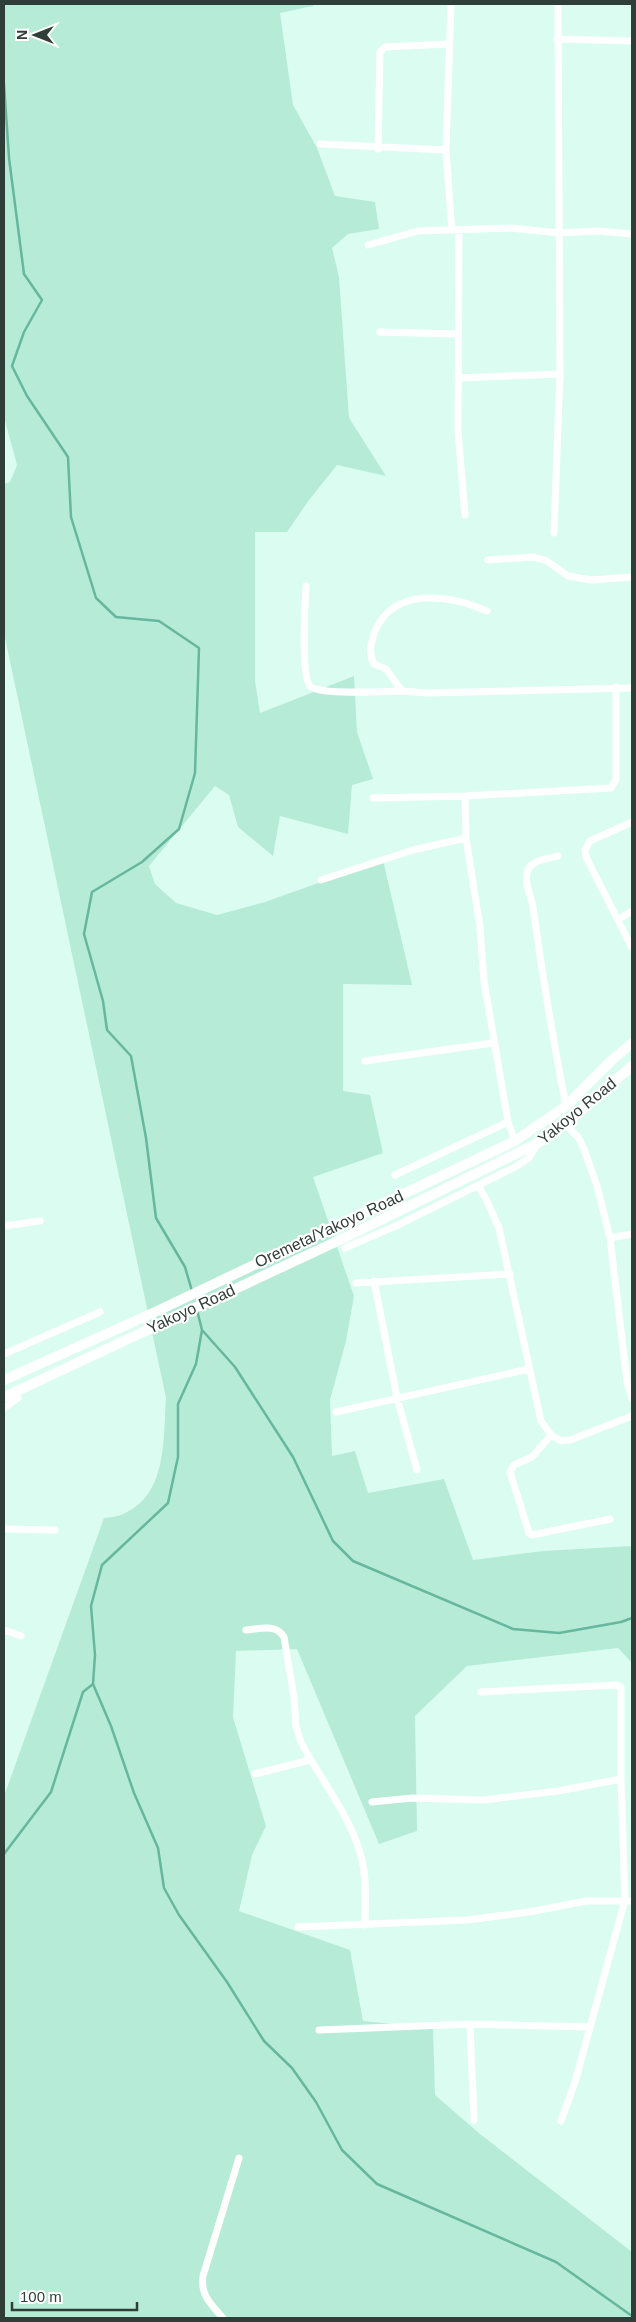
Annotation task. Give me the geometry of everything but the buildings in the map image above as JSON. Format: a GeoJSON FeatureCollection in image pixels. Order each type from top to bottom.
{"type":"FeatureCollection","features":[{"type":"Feature","properties":{"kind":"main road","name":"Oremeta/Yakoyo Road"},"geometry":{"type":"LineString","coordinates":[[4,1380],[153,1313],[515,1141],[566,1106],[612,1060],[632,1043]]}},
{"type":"Feature","properties":{"kind":"main road","name":"Yakoyo Road"},"geometry":{"type":"LineString","coordinates":[[4,1397],[430,1197],[538,1144],[565,1124],[632,1066]]}},
{"type":"Feature","properties":{"kind":"street"},"geometry":{"type":"LineString","coordinates":[[451,4],[446,150],[452,228],[459,232]]}},
{"type":"Feature","properties":{"kind":"street"},"geometry":{"type":"LineString","coordinates":[[554,533],[560,374],[558,4]]}},
{"type":"Feature","properties":{"kind":"street"},"geometry":{"type":"LineString","coordinates":[[558,39],[632,41]]}},
{"type":"Feature","properties":{"kind":"street"},"geometry":{"type":"LineString","coordinates":[[378,149],[380,52],[385,47],[449,44]]}},
{"type":"Feature","properties":{"kind":"street"},"geometry":{"type":"LineString","coordinates":[[320,144],[378,149],[446,150]]}},
{"type":"Feature","properties":{"kind":"street"},"geometry":{"type":"LineString","coordinates":[[368,245],[418,232],[459,232],[512,228],[559,233],[598,231],[632,234]]}},
{"type":"Feature","properties":{"kind":"street"},"geometry":{"type":"LineString","coordinates":[[459,232],[458,431],[465,515]]}},
{"type":"Feature","properties":{"kind":"street"},"geometry":{"type":"LineString","coordinates":[[380,332],[458,334]]}},
{"type":"Feature","properties":{"kind":"street"},"geometry":{"type":"LineString","coordinates":[[459,378],[560,374]]}},
{"type":"Feature","properties":{"kind":"street"},"geometry":{"type":"LineString","coordinates":[[488,560],[534,557],[547,562],[568,576],[591,580],[632,577]]}},
{"type":"Feature","properties":{"kind":"street"},"geometry":{"type":"LineString","coordinates":[[306,586],[304,624],[308,682],[311,687],[324,692],[402,691],[435,693],[632,688]]}},
{"type":"Feature","properties":{"kind":"street"},"geometry":{"type":"LineString","coordinates":[[402,691],[386,669],[374,664],[370,656],[370,645],[377,626],[388,611],[403,601],[415,598],[456,600],[487,611]]}},
{"type":"Feature","properties":{"kind":"street"},"geometry":{"type":"LineString","coordinates":[[373,798],[465,796],[611,788],[616,779],[616,687]]}},
{"type":"Feature","properties":{"kind":"street"},"geometry":{"type":"LineString","coordinates":[[465,796],[466,838],[480,927],[484,981],[508,1122],[515,1141]]}},
{"type":"Feature","properties":{"kind":"street"},"geometry":{"type":"LineString","coordinates":[[632,822],[590,841],[584,850],[632,948]]}},
{"type":"Feature","properties":{"kind":"street"},"geometry":{"type":"LineString","coordinates":[[321,880],[413,850],[466,838]]}},
{"type":"Feature","properties":{"kind":"street"},"geometry":{"type":"LineString","coordinates":[[558,856],[534,862],[526,875],[532,899],[547,1007],[566,1106]]}},
{"type":"Feature","properties":{"kind":"street"},"geometry":{"type":"LineString","coordinates":[[619,919],[632,912]]}},
{"type":"Feature","properties":{"kind":"street"},"geometry":{"type":"LineString","coordinates":[[365,1061],[494,1043]]}},
{"type":"Feature","properties":{"kind":"street"},"geometry":{"type":"LineString","coordinates":[[395,1175],[508,1122]]}},
{"type":"Feature","properties":{"kind":"street"},"geometry":{"type":"LineString","coordinates":[[565,1124],[578,1137],[598,1186],[610,1238],[627,1381],[632,1399]]}},
{"type":"Feature","properties":{"kind":"street"},"geometry":{"type":"LineString","coordinates":[[345,1248],[478,1186],[529,1158],[538,1144]]}},
{"type":"Feature","properties":{"kind":"street"},"geometry":{"type":"LineString","coordinates":[[478,1186],[499,1228],[540,1421],[551,1435],[561,1441],[570,1440],[632,1416]]}},
{"type":"Feature","properties":{"kind":"street"},"geometry":{"type":"LineString","coordinates":[[4,1226],[40,1221]]}},
{"type":"Feature","properties":{"kind":"street"},"geometry":{"type":"LineString","coordinates":[[610,1238],[632,1234]]}},
{"type":"Feature","properties":{"kind":"street"},"geometry":{"type":"LineString","coordinates":[[356,1283],[510,1274]]}},
{"type":"Feature","properties":{"kind":"street"},"geometry":{"type":"LineString","coordinates":[[374,1281],[397,1398],[417,1470]]}},
{"type":"Feature","properties":{"kind":"street"},"geometry":{"type":"LineString","coordinates":[[4,1354],[100,1312]]}},
{"type":"Feature","properties":{"kind":"street"},"geometry":{"type":"LineString","coordinates":[[336,1412],[529,1369]]}},
{"type":"Feature","properties":{"kind":"street"},"geometry":{"type":"LineString","coordinates":[[4,1408],[18,1398]]}},
{"type":"Feature","properties":{"kind":"street"},"geometry":{"type":"LineString","coordinates":[[551,1435],[532,1457],[514,1465],[510,1472],[529,1534],[532,1535],[610,1519]]}},
{"type":"Feature","properties":{"kind":"street"},"geometry":{"type":"LineString","coordinates":[[4,1529],[55,1530]]}},
{"type":"Feature","properties":{"kind":"street"},"geometry":{"type":"LineString","coordinates":[[246,1630],[274,1627],[280,1630],[284,1637],[294,1697],[296,1727],[310,1760],[357,1844],[364,1871],[365,1925]]}},
{"type":"Feature","properties":{"kind":"street"},"geometry":{"type":"LineString","coordinates":[[4,1630],[21,1636]]}},
{"type":"Feature","properties":{"kind":"street"},"geometry":{"type":"LineString","coordinates":[[481,1692],[616,1685],[621,1688],[621,1779],[628,1900],[569,2101],[561,2121]]}},
{"type":"Feature","properties":{"kind":"street"},"geometry":{"type":"LineString","coordinates":[[255,1774],[310,1760]]}},
{"type":"Feature","properties":{"kind":"street"},"geometry":{"type":"LineString","coordinates":[[372,1802],[412,1798],[484,1800],[558,1791],[621,1779]]}},
{"type":"Feature","properties":{"kind":"street"},"geometry":{"type":"LineString","coordinates":[[298,1926],[467,1920],[529,1912],[586,1901],[628,1900]]}},
{"type":"Feature","properties":{"kind":"street"},"geometry":{"type":"LineString","coordinates":[[319,2030],[470,2024],[590,2027]]}},
{"type":"Feature","properties":{"kind":"street"},"geometry":{"type":"LineString","coordinates":[[470,2024],[474,2120]]}},
{"type":"Feature","properties":{"kind":"street"},"geometry":{"type":"LineString","coordinates":[[223,2318],[204,2296],[202,2287],[203,2276],[239,2158]]}},
{"type":"Feature","properties":{"kind":"green space"},"geometry":{"type":"Polygon","coordinates":[[[4,4],[313,4],[313,6],[280,13],[293,105],[317,148],[335,196],[375,202],[379,229],[348,234],[332,248],[339,277],[349,418],[386,476],[337,465],[309,500],[287,532],[255,532],[255,681],[260,713],[354,676],[357,732],[373,779],[352,785],[348,834],[280,816],[273,856],[238,827],[229,795],[215,786],[149,866],[155,884],[176,903],[217,915],[265,902],[383,860],[412,985],[343,984],[343,1091],[370,1095],[383,1153],[313,1177],[354,1296],[346,1341],[330,1400],[332,1456],[355,1451],[368,1493],[444,1479],[473,1560],[543,1551],[632,1546],[632,1663],[618,1648],[467,1666],[415,1716],[417,1831],[379,1844],[297,1649],[236,1651],[233,1717],[266,1826],[252,1855],[239,1911],[350,1950],[363,2021],[433,2028],[435,2095],[480,2134],[632,2252],[632,2318],[4,2318],[4,1796],[104,1518],[121,1515],[138,1505],[156,1479],[163,1447],[166,1398],[4,633],[4,484],[10,482],[17,465],[4,417],[4,4]]]}},
{"type":"Feature","properties":{"kind":"waterway"},"geometry":{"type":"LineString","coordinates":[[4,84],[9,158],[24,274],[42,300],[24,332],[12,366],[27,396],[68,457],[71,517],[96,598],[116,617],[159,621],[199,648],[195,773],[179,829],[142,862],[92,892],[84,934],[103,1001],[107,1030],[131,1056],[146,1138],[156,1218],[185,1267],[192,1291]]}},
{"type":"Feature","properties":{"kind":"waterway"},"geometry":{"type":"LineString","coordinates":[[4,1854],[51,1792],[83,1692],[93,1684],[95,1655],[91,1606],[102,1565],[168,1503],[178,1457],[178,1404],[196,1364],[202,1330],[197,1310]]}},
{"type":"Feature","properties":{"kind":"waterway"},"geometry":{"type":"LineString","coordinates":[[202,1330],[235,1367],[293,1457],[333,1541],[353,1561],[513,1629],[559,1633],[621,1622],[632,1618]]}},
{"type":"Feature","properties":{"kind":"waterway"},"geometry":{"type":"LineString","coordinates":[[93,1684],[111,1726],[134,1793],[158,1848],[164,1888],[179,1915],[227,1982],[264,2041],[292,2068],[316,2102],[342,2150],[377,2184],[556,2262],[632,2316]]}}]}
